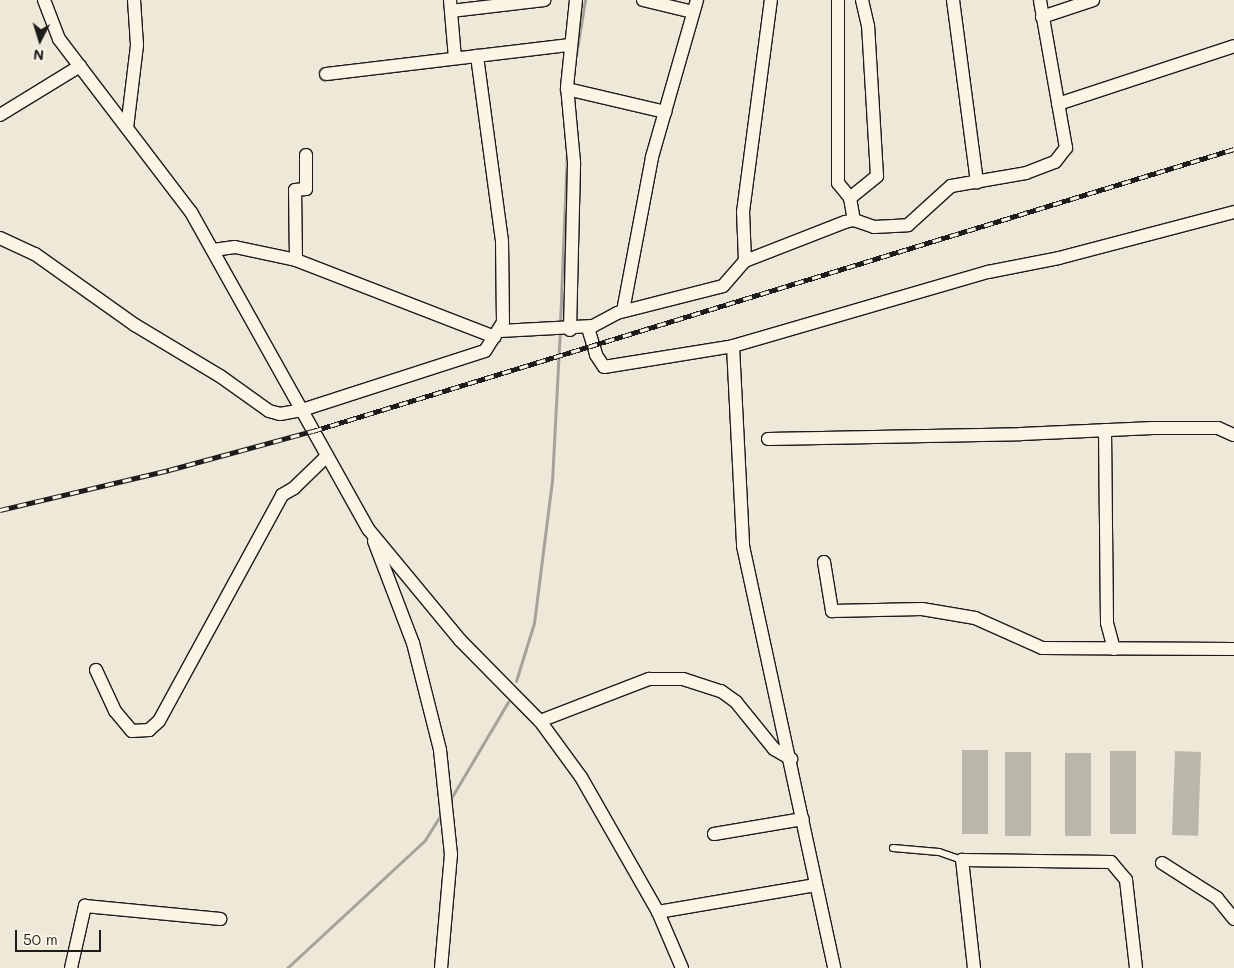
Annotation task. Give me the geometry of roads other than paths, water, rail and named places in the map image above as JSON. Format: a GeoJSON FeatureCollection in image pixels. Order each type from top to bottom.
{"type":"FeatureCollection","features":[{"type":"Feature","properties":{"kind":"street"},"geometry":{"type":"LineString","coordinates":[[44,0],[59,39],[191,212],[369,530],[412,643],[440,750],[451,854],[441,968]]}},
{"type":"Feature","properties":{"kind":"street"},"geometry":{"type":"LineString","coordinates":[[127,128],[137,45],[134,0]]}},
{"type":"Feature","properties":{"kind":"street"},"geometry":{"type":"LineString","coordinates":[[455,58],[450,5],[544,0]]}},
{"type":"Feature","properties":{"kind":"street"},"geometry":{"type":"LineString","coordinates":[[570,330],[574,162],[567,89],[576,0]]}},
{"type":"Feature","properties":{"kind":"street"},"geometry":{"type":"LineString","coordinates":[[623,311],[638,224],[665,112],[695,6],[643,0]]}},
{"type":"Feature","properties":{"kind":"street"},"geometry":{"type":"LineString","coordinates":[[745,261],[743,212],[771,0]]}},
{"type":"Feature","properties":{"kind":"street"},"geometry":{"type":"LineString","coordinates":[[838,0],[838,183],[850,198],[854,220]]}},
{"type":"Feature","properties":{"kind":"street"},"geometry":{"type":"LineString","coordinates":[[850,198],[877,176],[868,26],[862,0]]}},
{"type":"Feature","properties":{"kind":"street"},"geometry":{"type":"LineString","coordinates":[[953,0],[977,182]]}},
{"type":"Feature","properties":{"kind":"street"},"geometry":{"type":"LineString","coordinates":[[213,250],[235,247],[296,260],[498,334],[588,328],[623,311],[722,286],[745,261],[854,220],[874,227],[908,225],[946,189],[1026,173],[1055,162],[1066,148],[1040,0]]}},
{"type":"Feature","properties":{"kind":"street"},"geometry":{"type":"LineString","coordinates":[[1042,16],[1092,0]]}},
{"type":"Feature","properties":{"kind":"street"},"geometry":{"type":"LineString","coordinates":[[326,74],[570,45]]}},
{"type":"Feature","properties":{"kind":"street"},"geometry":{"type":"LineString","coordinates":[[1058,104],[1234,46]]}},
{"type":"Feature","properties":{"kind":"street"},"geometry":{"type":"LineString","coordinates":[[0,238],[35,254],[135,325],[220,376],[269,411],[280,414],[302,410],[485,352],[498,334],[503,322],[502,241],[477,56]]}},
{"type":"Feature","properties":{"kind":"street"},"geometry":{"type":"LineString","coordinates":[[0,115],[80,66]]}},
{"type":"Feature","properties":{"kind":"street"},"geometry":{"type":"LineString","coordinates":[[567,89],[665,112]]}},
{"type":"Feature","properties":{"kind":"street"},"geometry":{"type":"LineString","coordinates":[[296,260],[295,190],[306,189],[306,155]]}},
{"type":"Feature","properties":{"kind":"street"},"geometry":{"type":"LineString","coordinates":[[588,328],[596,355],[604,367],[733,346],[988,272],[1059,258],[1234,212]]}},
{"type":"Feature","properties":{"kind":"street"},"geometry":{"type":"LineString","coordinates":[[733,346],[743,546],[791,759],[834,968]]}},
{"type":"Feature","properties":{"kind":"street"},"geometry":{"type":"LineString","coordinates":[[768,439],[1218,428],[1234,435]]}},
{"type":"Feature","properties":{"kind":"street"},"geometry":{"type":"LineString","coordinates":[[1105,430],[1107,623],[1114,649]]}},
{"type":"Feature","properties":{"kind":"street"},"geometry":{"type":"LineString","coordinates":[[96,670],[115,711],[132,731],[149,730],[154,726],[167,710],[282,495],[294,488],[327,456]]}},
{"type":"Feature","properties":{"kind":"street"},"geometry":{"type":"LineString","coordinates":[[369,530],[460,640],[540,721],[581,777],[658,912],[682,968]]}},
{"type":"Feature","properties":{"kind":"street"},"geometry":{"type":"LineString","coordinates":[[824,562],[832,611],[922,609],[974,618],[1042,648],[1234,649]]}},
{"type":"Feature","properties":{"kind":"street"},"geometry":{"type":"LineString","coordinates":[[540,721],[649,679],[683,679],[729,696],[774,749],[791,759]]}},
{"type":"Feature","properties":{"kind":"street"},"geometry":{"type":"LineString","coordinates":[[714,834],[803,819]]}},
{"type":"Feature","properties":{"kind":"street"},"geometry":{"type":"LineString","coordinates":[[974,968],[962,860],[1112,862],[1126,880],[1136,968]]}},
{"type":"Feature","properties":{"kind":"street"},"geometry":{"type":"LineString","coordinates":[[1162,863],[1217,898],[1234,919]]}},
{"type":"Feature","properties":{"kind":"street"},"geometry":{"type":"LineString","coordinates":[[658,912],[816,885]]}},
{"type":"Feature","properties":{"kind":"street"},"geometry":{"type":"LineString","coordinates":[[71,968],[85,906],[220,919]]}},
{"type":"Feature","properties":{"kind":"lane"},"geometry":{"type":"LineString","coordinates":[[893,848],[939,852],[962,860]]}},
{"type":"Feature","properties":{"kind":"waterway"},"geometry":{"type":"LineString","coordinates":[[576,55],[585,0]]}},
{"type":"Feature","properties":{"kind":"waterway"},"geometry":{"type":"LineString","coordinates":[[560,324],[567,153]]}},
{"type":"Feature","properties":{"kind":"waterway"},"geometry":{"type":"LineString","coordinates":[[516,681],[534,623],[552,481],[560,330]]}},
{"type":"Feature","properties":{"kind":"waterway"},"geometry":{"type":"LineString","coordinates":[[450,800],[508,702]]}},
{"type":"Feature","properties":{"kind":"waterway"},"geometry":{"type":"LineString","coordinates":[[287,968],[425,840],[443,811]]}},
{"type":"Feature","properties":{"kind":"railway"},"geometry":{"type":"LineString","coordinates":[[0,510],[169,470],[313,431],[1234,149]]}}]}
